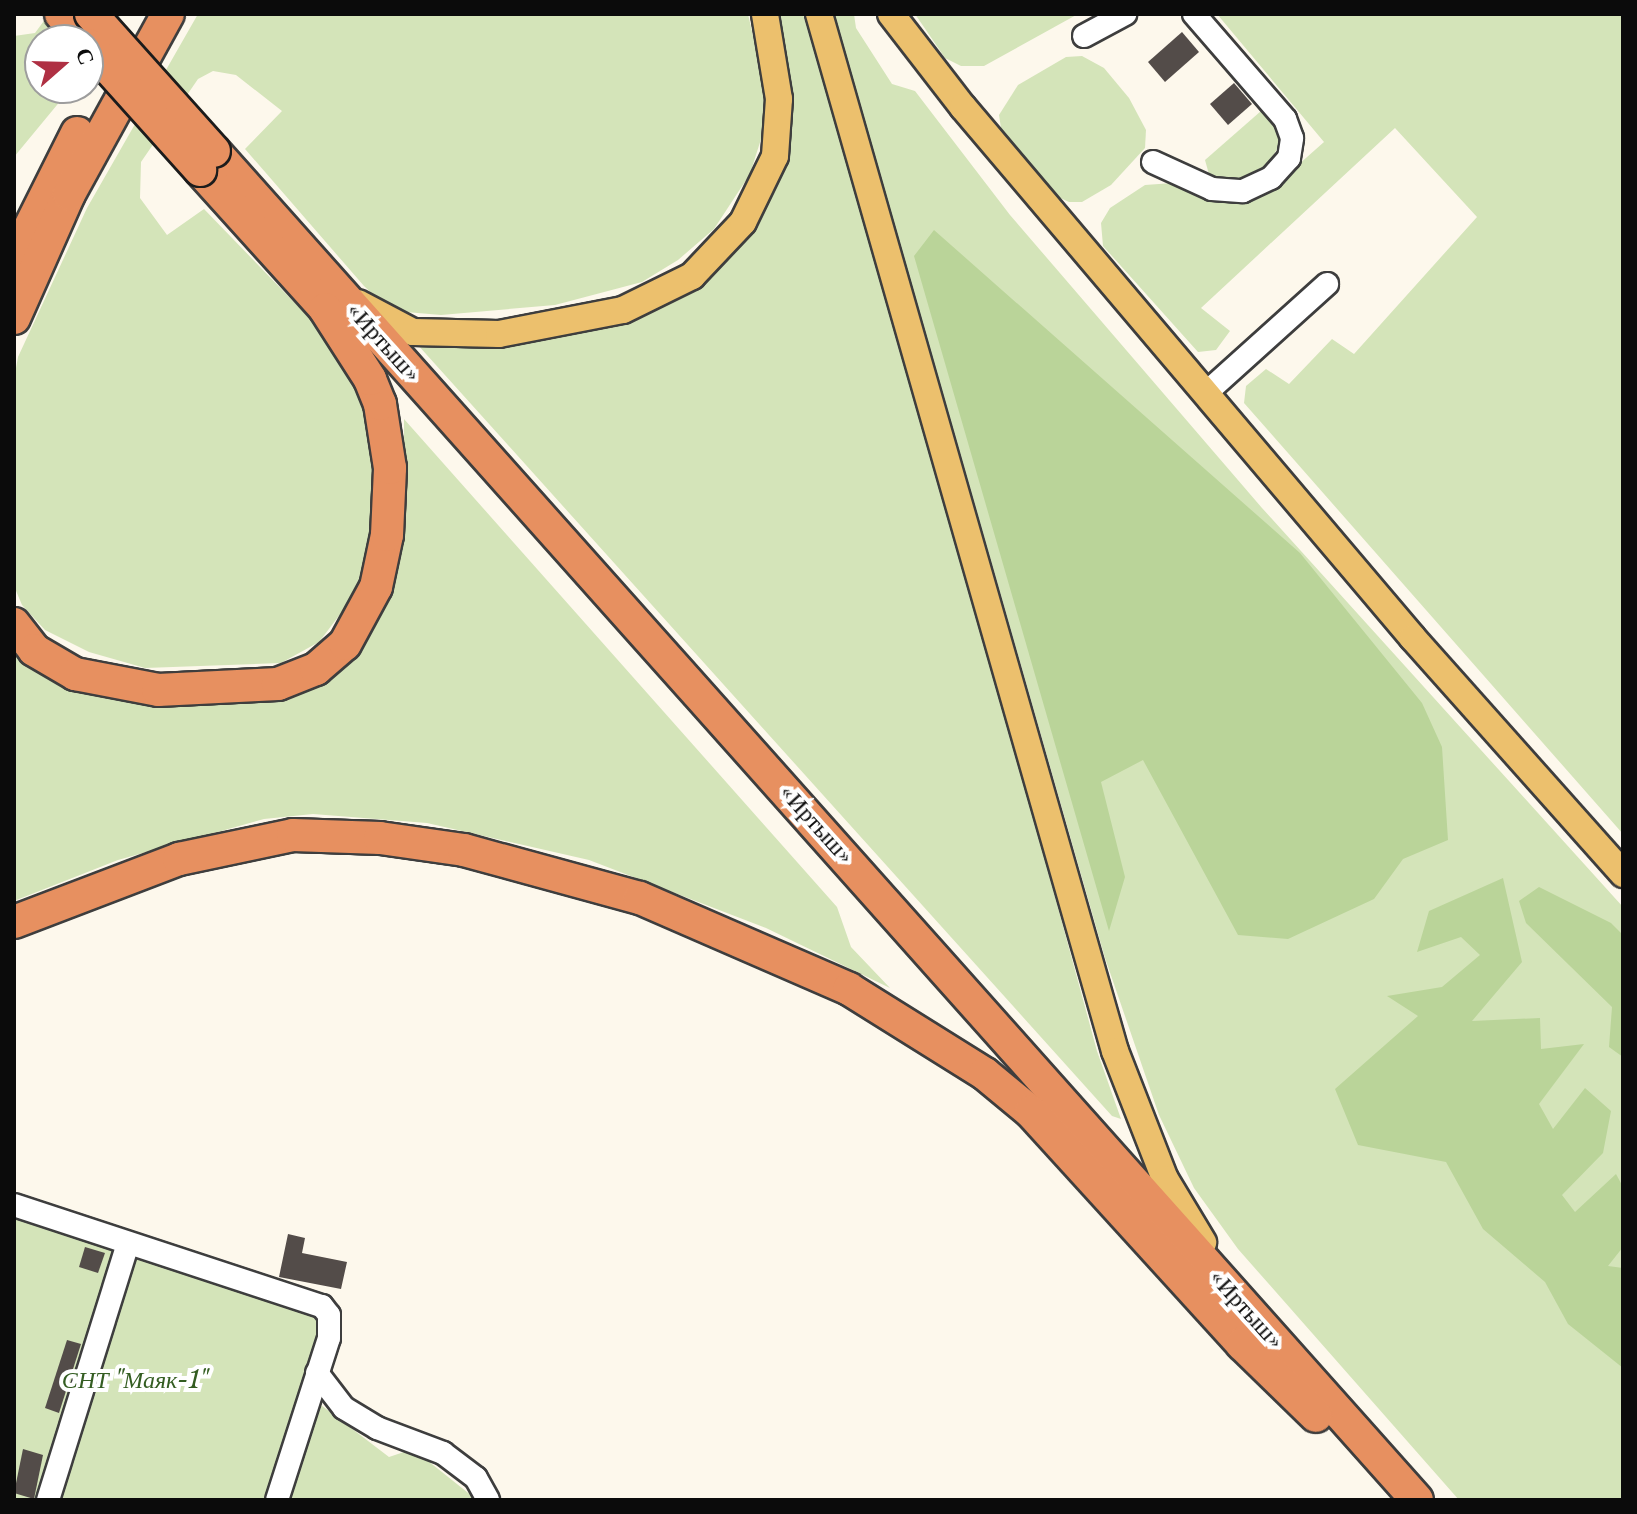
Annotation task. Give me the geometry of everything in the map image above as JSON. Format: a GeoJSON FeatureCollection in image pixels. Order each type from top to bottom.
{"type":"FeatureCollection","features":[{"type":"Feature","properties":{"kind":"highway"},"geometry":{"type":"LineString","coordinates":[[91,14],[207,160]]}},
{"type":"Feature","properties":{"kind":"highway"},"geometry":{"type":"LineString","coordinates":[[104,84],[143,14]]}},
{"type":"Feature","properties":{"kind":"highway"},"geometry":{"type":"LineString","coordinates":[[14,318],[69,194],[168,14]]}},
{"type":"Feature","properties":{"kind":"highway"},"geometry":{"type":"LineString","coordinates":[[104,60],[207,160]]}},
{"type":"Feature","properties":{"kind":"highway"},"geometry":{"type":"LineString","coordinates":[[14,203],[93,104]]}},
{"type":"Feature","properties":{"kind":"highway"},"geometry":{"type":"LineString","coordinates":[[14,259],[93,104]]}},
{"type":"Feature","properties":{"kind":"highway","name":"«Иртыш»"},"geometry":{"type":"LineString","coordinates":[[207,160],[326,276],[1417,1500]]}},
{"type":"Feature","properties":{"kind":"highway","name":"«Иртыш»"},"geometry":{"type":"LineString","coordinates":[[207,160],[325,309],[1399,1500]]}},
{"type":"Feature","properties":{"kind":"highway"},"geometry":{"type":"LineString","coordinates":[[14,624],[34,650],[75,674],[158,690],[278,684],[316,669],[345,644],[376,587],[387,535],[390,468],[380,404],[370,379],[325,309]]}},
{"type":"Feature","properties":{"kind":"highway"},"geometry":{"type":"LineString","coordinates":[[14,922],[193,855],[254,840],[323,834],[417,843],[509,860],[599,884],[680,913],[849,989],[985,1074],[1031,1112],[1242,1344],[1370,1468]]}},
{"type":"Feature","properties":{"kind":"main road"},"geometry":{"type":"LineString","coordinates":[[326,276],[375,316],[431,336],[499,334],[598,317],[666,292],[729,240],[767,179],[779,99],[765,14]]}},
{"type":"Feature","properties":{"kind":"main road"},"geometry":{"type":"LineString","coordinates":[[819,14],[1115,1051],[1150,1144],[1182,1212],[1223,1269],[1417,1500]]}},
{"type":"Feature","properties":{"kind":"main road"},"geometry":{"type":"LineString","coordinates":[[891,14],[963,107],[1413,638],[1623,874]]}},
{"type":"Feature","properties":{"kind":"street"},"geometry":{"type":"LineString","coordinates":[[1084,36],[1125,14]]}},
{"type":"Feature","properties":{"kind":"street"},"geometry":{"type":"LineString","coordinates":[[1153,162],[1212,189],[1243,191],[1271,178],[1289,158],[1292,138],[1285,119],[1194,14]]}},
{"type":"Feature","properties":{"kind":"street"},"geometry":{"type":"LineString","coordinates":[[1206,393],[1327,284]]}},
{"type":"Feature","properties":{"kind":"street"},"geometry":{"type":"LineString","coordinates":[[14,1205],[322,1306],[331,1326],[277,1500]]}},
{"type":"Feature","properties":{"kind":"street"},"geometry":{"type":"LineString","coordinates":[[48,1500],[128,1243]]}},
{"type":"Feature","properties":{"kind":"street"},"geometry":{"type":"LineString","coordinates":[[317,1373],[344,1408],[377,1428],[443,1453],[476,1478],[488,1500]]}},
{"type":"Feature","properties":{"kind":"green space"},"geometry":{"type":"Polygon","coordinates":[[[49,14],[121,14],[104,40],[104,24],[42,24],[49,14]]]}},
{"type":"Feature","properties":{"kind":"green space"},"geometry":{"type":"Polygon","coordinates":[[[198,14],[748,14],[765,89],[761,139],[750,174],[714,229],[678,260],[642,282],[555,305],[441,315],[406,312],[381,302],[364,286],[245,149],[282,111],[236,75],[213,71],[198,79],[141,162],[140,198],[167,235],[204,209],[350,360],[370,408],[375,462],[369,541],[357,592],[319,642],[281,663],[145,668],[89,652],[45,630],[22,605],[14,586],[14,379],[18,357],[87,208],[198,14]]]}},
{"type":"Feature","properties":{"kind":"green space"},"geometry":{"type":"Polygon","coordinates":[[[778,14],[803,14],[980,621],[1097,1051],[1121,1119],[1112,1116],[417,344],[635,318],[682,297],[718,270],[744,237],[783,166],[791,134],[778,14]]]}},
{"type":"Feature","properties":{"kind":"green space"},"geometry":{"type":"Polygon","coordinates":[[[834,14],[854,14],[856,28],[892,84],[915,91],[1010,215],[1262,508],[1623,907],[1623,1500],[1459,1500],[1238,1249],[1194,1188],[1159,1115],[1105,958],[834,14]]]}},
{"type":"Feature","properties":{"kind":"green space"},"geometry":{"type":"Polygon","coordinates":[[[915,14],[1078,14],[984,66],[961,66],[945,58],[915,14]]]}},
{"type":"Feature","properties":{"kind":"green space"},"geometry":{"type":"Polygon","coordinates":[[[1217,14],[1623,14],[1623,834],[1244,403],[1246,386],[1266,369],[1289,384],[1332,339],[1354,354],[1477,217],[1395,128],[1201,308],[1230,331],[1216,350],[1198,352],[1103,246],[1101,223],[1110,208],[1145,185],[1173,183],[1205,195],[1280,181],[1324,142],[1217,14]]]}},
{"type":"Feature","properties":{"kind":"green space"},"geometry":{"type":"Polygon","coordinates":[[[24,35],[24,104],[58,104],[14,157],[14,36],[24,35]]]}},
{"type":"Feature","properties":{"kind":"green space"},"geometry":{"type":"Polygon","coordinates":[[[1082,56],[1104,68],[1129,98],[1146,130],[1145,148],[1111,185],[1082,202],[1069,202],[1056,196],[1001,128],[999,115],[1018,85],[1066,57],[1082,56]]]}},
{"type":"Feature","properties":{"kind":"green space"},"geometry":{"type":"Polygon","coordinates":[[[1269,104],[1279,126],[1278,147],[1269,164],[1241,181],[1210,178],[1205,160],[1269,104]]]}},
{"type":"Feature","properties":{"kind":"green space"},"geometry":{"type":"Polygon","coordinates":[[[934,230],[1300,553],[1422,703],[1442,747],[1448,840],[1403,859],[1374,899],[1288,939],[1238,935],[1143,760],[1101,782],[1125,877],[1109,931],[914,256],[934,230]]]}},
{"type":"Feature","properties":{"kind":"green space"},"geometry":{"type":"Polygon","coordinates":[[[404,419],[837,907],[851,947],[890,988],[766,928],[589,860],[427,823],[313,814],[264,819],[118,860],[14,901],[14,649],[154,698],[351,659],[384,607],[393,568],[404,486],[404,419]]]}},
{"type":"Feature","properties":{"kind":"green space"},"geometry":{"type":"Polygon","coordinates":[[[1503,878],[1522,962],[1472,1021],[1540,1018],[1541,1049],[1584,1044],[1539,1104],[1553,1129],[1585,1088],[1611,1111],[1603,1153],[1562,1195],[1575,1212],[1616,1174],[1623,1187],[1623,1247],[1608,1266],[1623,1268],[1623,1368],[1568,1324],[1545,1282],[1483,1229],[1446,1162],[1358,1145],[1335,1089],[1418,1016],[1387,996],[1442,987],[1480,955],[1461,937],[1417,952],[1429,911],[1503,878]]]}},
{"type":"Feature","properties":{"kind":"green space"},"geometry":{"type":"Polygon","coordinates":[[[1539,887],[1611,923],[1623,935],[1623,1057],[1609,1047],[1612,1007],[1526,923],[1519,901],[1539,887]]]}},
{"type":"Feature","properties":{"kind":"green space","name":"СНТ \"Маяк-1\""},"geometry":{"type":"Polygon","coordinates":[[[14,1213],[322,1318],[302,1397],[317,1402],[389,1457],[413,1449],[477,1500],[14,1500],[14,1213]]]}},
{"type":"Feature","properties":{"kind":"building"},"geometry":{"type":"Polygon","coordinates":[[[1182,32],[1199,52],[1165,82],[1148,62],[1182,32]]]}},
{"type":"Feature","properties":{"kind":"building"},"geometry":{"type":"Polygon","coordinates":[[[1234,83],[1252,104],[1228,125],[1210,104],[1234,83]]]}},
{"type":"Feature","properties":{"kind":"building"},"geometry":{"type":"Polygon","coordinates":[[[288,1234],[305,1238],[302,1253],[347,1262],[341,1289],[279,1277],[288,1234]]]}},
{"type":"Feature","properties":{"kind":"building"},"geometry":{"type":"Polygon","coordinates":[[[85,1247],[105,1253],[98,1273],[79,1267],[85,1247]]]}},
{"type":"Feature","properties":{"kind":"building"},"geometry":{"type":"Polygon","coordinates":[[[67,1340],[81,1344],[59,1413],[45,1408],[67,1340]]]}},
{"type":"Feature","properties":{"kind":"building"},"geometry":{"type":"Polygon","coordinates":[[[23,1449],[43,1455],[34,1499],[14,1493],[23,1449]]]}}]}
